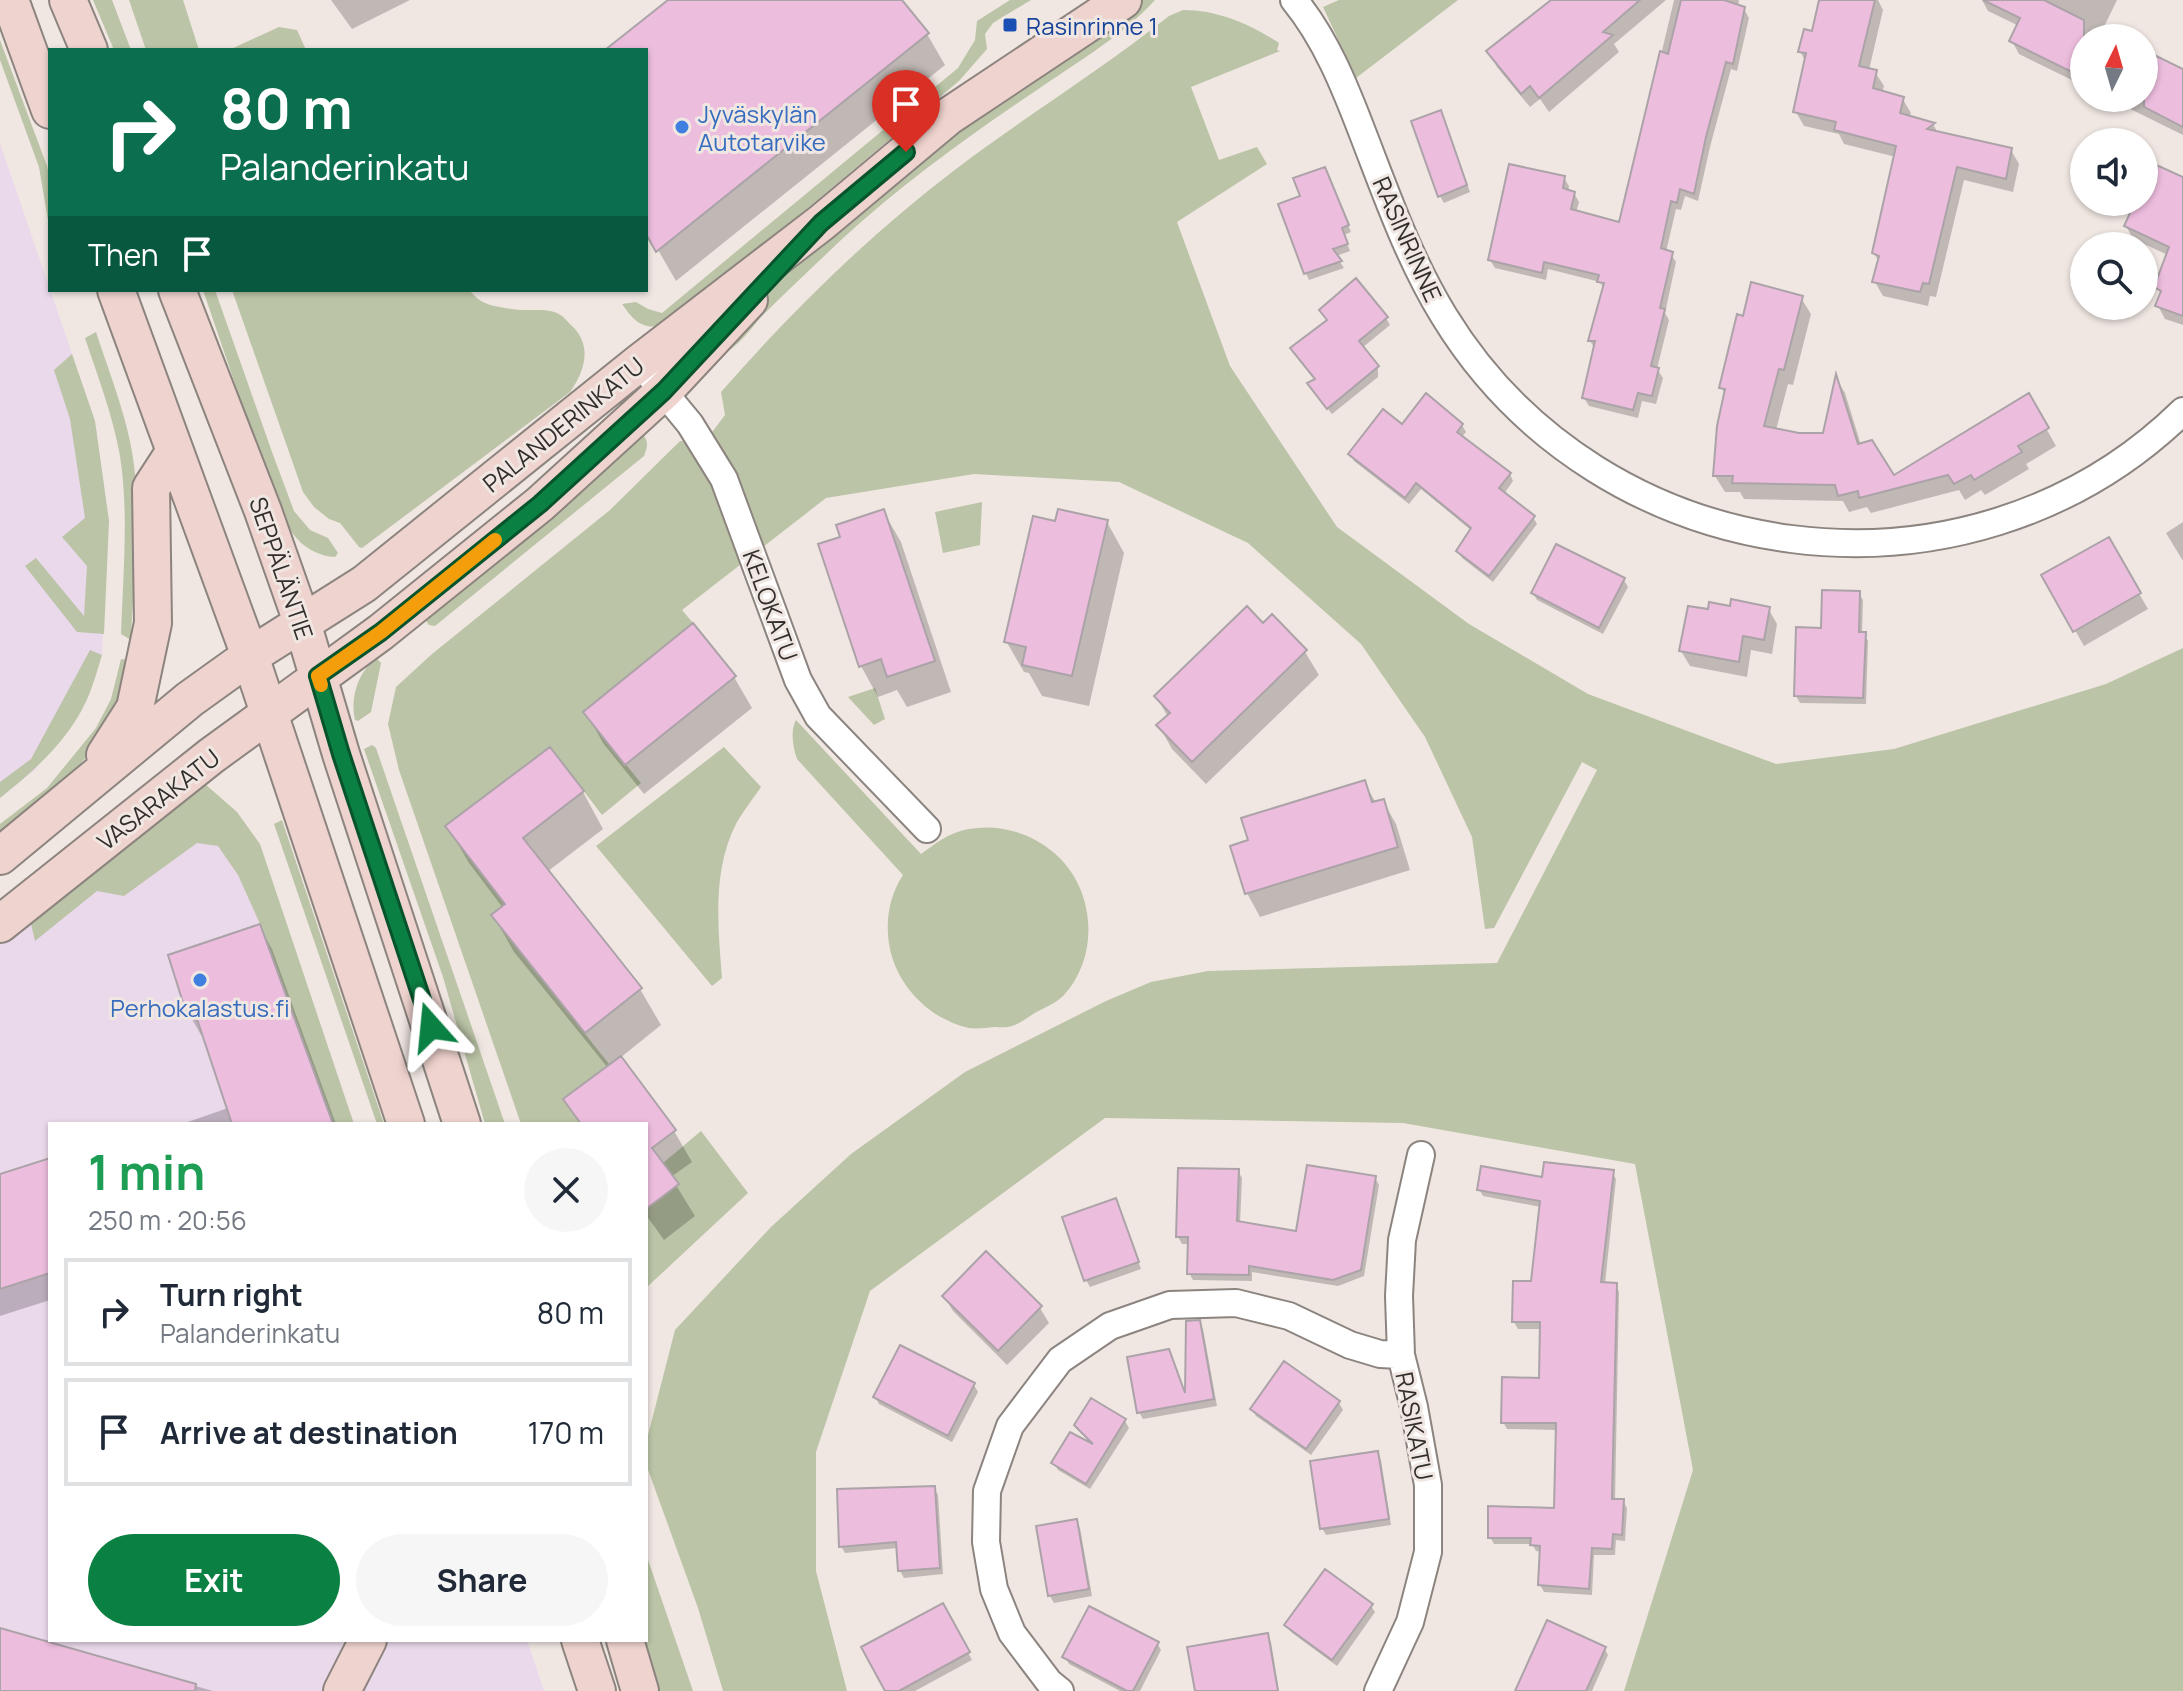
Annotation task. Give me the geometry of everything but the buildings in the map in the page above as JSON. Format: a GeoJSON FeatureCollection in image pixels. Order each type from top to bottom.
{"type":"FeatureCollection","features":[{"type":"Feature","properties":{"kind":"street"},"geometry":{"type":"LineString","coordinates":[[10,0],[48,104]]}},
{"type":"Feature","properties":{"kind":"street"},"geometry":{"type":"LineString","coordinates":[[68,0],[88,48]]}},
{"type":"Feature","properties":{"kind":"street","name":"PALANDERINKATU"},"geometry":{"type":"LineString","coordinates":[[302,622],[364,584],[639,363],[821,223],[949,116],[1123,0]]}},
{"type":"Feature","properties":{"kind":"street","name":"RASINRINNE"},"geometry":{"type":"LineString","coordinates":[[1294,0],[1339,73],[1414,263],[1444,318],[1481,369],[1529,419],[1563,447],[1642,494],[1714,523],[1768,537],[1837,544],[1916,541],[2006,519],[2056,499],[2142,447],[2183,411]]}},
{"type":"Feature","properties":{"kind":"street","name":"PALANDERINKATU"},"geometry":{"type":"LineString","coordinates":[[318,676],[381,632],[540,504],[664,391],[821,223]]}},
{"type":"Feature","properties":{"kind":"street"},"geometry":{"type":"LineString","coordinates":[[117,292],[250,656],[405,1122]]}},
{"type":"Feature","properties":{"kind":"street","name":"SEPPÄLÄNTIE"},"geometry":{"type":"LineString","coordinates":[[178,292],[263,511],[302,622],[341,754],[461,1122]]}},
{"type":"Feature","properties":{"kind":"street","name":"KELOKATU"},"geometry":{"type":"LineString","coordinates":[[639,363],[690,424],[724,479],[798,680],[818,716],[927,829]]}},
{"type":"Feature","properties":{"kind":"street"},"geometry":{"type":"LineString","coordinates":[[87,783],[135,708],[153,623],[151,488],[175,451]]}},
{"type":"Feature","properties":{"kind":"street"},"geometry":{"type":"LineString","coordinates":[[0,856],[190,699],[302,622]]}},
{"type":"Feature","properties":{"kind":"street","name":"VASARAKATU"},"geometry":{"type":"LineString","coordinates":[[0,924],[211,756],[318,676]]}},
{"type":"Feature","properties":{"kind":"street","name":"RASIKATU"},"geometry":{"type":"LineString","coordinates":[[1378,1691],[1410,1622],[1428,1552],[1428,1485],[1401,1355],[1399,1296],[1402,1240],[1421,1155]]}},
{"type":"Feature","properties":{"kind":"street"},"geometry":{"type":"LineString","coordinates":[[1060,1691],[1049,1682],[1012,1633],[994,1589],[986,1542],[987,1491],[1010,1426],[1060,1360],[1110,1326],[1170,1305],[1236,1303],[1289,1316],[1350,1345],[1380,1354],[1401,1355]]}},
{"type":"Feature","properties":{"kind":"street"},"geometry":{"type":"LineString","coordinates":[[342,1691],[367,1642]]}},
{"type":"Feature","properties":{"kind":"street"},"geometry":{"type":"LineString","coordinates":[[581,1642],[597,1691]]}},
{"type":"Feature","properties":{"kind":"street"},"geometry":{"type":"LineString","coordinates":[[626,1642],[640,1691]]}},
{"type":"Feature","properties":{"kind":"shaded area"},"geometry":{"type":"Polygon","coordinates":[[[0,143],[48,283],[48,292],[51,292],[95,421],[109,521],[102,655],[36,769],[0,798],[0,143]]]}},
{"type":"Feature","properties":{"kind":"shaded area"},"geometry":{"type":"Polygon","coordinates":[[[170,791],[215,804],[334,1122],[48,1122],[48,1642],[528,1642],[544,1691],[0,1691],[0,930],[170,791]]]}},
{"type":"Feature","properties":{"kind":"green space"},"geometry":{"type":"Polygon","coordinates":[[[93,0],[112,0],[130,48],[113,48],[93,0]]]}},
{"type":"Feature","properties":{"kind":"green space"},"geometry":{"type":"Polygon","coordinates":[[[129,0],[183,0],[198,48],[145,48],[129,0]]]}},
{"type":"Feature","properties":{"kind":"green space"},"geometry":{"type":"Polygon","coordinates":[[[1010,0],[1031,0],[993,23],[985,34],[987,49],[959,81],[666,327],[640,323],[627,311],[622,304],[636,302],[662,313],[958,68],[975,40],[977,21],[1010,0]]]}},
{"type":"Feature","properties":{"kind":"green space"},"geometry":{"type":"Polygon","coordinates":[[[1140,0],[1155,0],[1113,38],[959,144],[887,200],[792,287],[739,342],[723,353],[747,310],[868,195],[1140,0]]]}},
{"type":"Feature","properties":{"kind":"green space"},"geometry":{"type":"Polygon","coordinates":[[[1339,0],[1458,0],[1356,78],[1323,7],[1339,0]]]}},
{"type":"Feature","properties":{"kind":"green space"},"geometry":{"type":"Polygon","coordinates":[[[1183,10],[1209,12],[1233,19],[1279,43],[1277,50],[1280,51],[1191,87],[1219,160],[1257,147],[1267,164],[1177,222],[1230,366],[1337,527],[1469,624],[1588,694],[1776,764],[1894,749],[2106,684],[2183,648],[2183,1691],[1624,1691],[1693,1470],[1635,1164],[1403,1123],[1105,1118],[870,1291],[816,1452],[816,1571],[847,1691],[723,1691],[698,1608],[648,1470],[648,1435],[675,1330],[771,1227],[851,1154],[965,1072],[1106,1001],[1151,982],[1208,971],[1497,963],[1597,770],[1582,762],[1494,928],[1485,929],[1472,837],[1425,737],[1361,644],[1248,543],[1119,482],[974,474],[826,498],[682,610],[693,623],[583,712],[641,783],[602,815],[550,747],[446,826],[504,904],[491,915],[609,1064],[563,1099],[580,1122],[520,1122],[399,770],[388,724],[396,687],[432,654],[610,510],[680,441],[694,456],[725,415],[721,392],[804,303],[893,220],[982,149],[1169,16],[1183,10]]]}},
{"type":"Feature","properties":{"kind":"green space"},"geometry":{"type":"Polygon","coordinates":[[[279,27],[297,30],[305,48],[233,48],[279,27]]]}},
{"type":"Feature","properties":{"kind":"green space"},"geometry":{"type":"Polygon","coordinates":[[[0,40],[47,166],[48,220],[39,167],[0,60],[0,40]]]}},
{"type":"Feature","properties":{"kind":"green space"},"geometry":{"type":"Polygon","coordinates":[[[204,292],[216,292],[294,511],[310,530],[328,538],[338,553],[335,557],[316,552],[300,542],[278,510],[204,292]]]}},
{"type":"Feature","properties":{"kind":"green space"},"geometry":{"type":"Polygon","coordinates":[[[233,292],[471,292],[479,300],[492,305],[557,313],[578,333],[584,349],[583,367],[570,392],[362,548],[340,523],[314,507],[303,492],[233,292]]]}},
{"type":"Feature","properties":{"kind":"green space"},"geometry":{"type":"Polygon","coordinates":[[[96,332],[125,420],[133,456],[136,536],[131,640],[121,634],[125,522],[120,456],[85,338],[96,332]]]}},
{"type":"Feature","properties":{"kind":"green space"},"geometry":{"type":"Polygon","coordinates":[[[72,354],[95,421],[109,521],[104,634],[77,632],[25,566],[36,558],[84,616],[87,566],[62,537],[85,518],[70,419],[54,370],[72,354]]]}},
{"type":"Feature","properties":{"kind":"green space"},"geometry":{"type":"Polygon","coordinates":[[[639,436],[644,436],[647,441],[644,456],[435,626],[429,625],[424,618],[639,436]]]}},
{"type":"Feature","properties":{"kind":"green space"},"geometry":{"type":"Polygon","coordinates":[[[982,502],[980,545],[943,553],[935,512],[982,502]]]}},
{"type":"Feature","properties":{"kind":"green space"},"geometry":{"type":"Polygon","coordinates":[[[90,650],[102,655],[79,715],[43,760],[0,798],[0,782],[31,759],[90,650]]]}},
{"type":"Feature","properties":{"kind":"green space"},"geometry":{"type":"Polygon","coordinates":[[[121,659],[129,660],[124,693],[98,742],[69,776],[0,835],[0,824],[47,788],[96,728],[111,699],[121,659]]]}},
{"type":"Feature","properties":{"kind":"green space"},"geometry":{"type":"Polygon","coordinates":[[[377,659],[381,663],[371,712],[355,720],[357,686],[365,670],[377,659]]]}},
{"type":"Feature","properties":{"kind":"green space"},"geometry":{"type":"Polygon","coordinates":[[[875,688],[885,719],[874,725],[848,697],[875,688]]]}},
{"type":"Feature","properties":{"kind":"green space"},"geometry":{"type":"Polygon","coordinates":[[[796,720],[921,854],[956,833],[986,827],[1034,839],[1060,859],[1079,886],[1088,928],[1088,943],[1080,970],[1061,998],[1008,1027],[969,1028],[943,1018],[921,1003],[897,970],[890,947],[890,904],[903,875],[797,759],[793,740],[796,720]]]}},
{"type":"Feature","properties":{"kind":"green space"},"geometry":{"type":"Polygon","coordinates":[[[372,745],[376,748],[504,1122],[484,1122],[443,977],[364,749],[372,745]]]}},
{"type":"Feature","properties":{"kind":"green space"},"geometry":{"type":"Polygon","coordinates":[[[724,747],[761,787],[736,824],[723,861],[718,900],[722,978],[712,986],[596,846],[724,747]]]}},
{"type":"Feature","properties":{"kind":"green space"},"geometry":{"type":"Polygon","coordinates":[[[205,784],[237,812],[260,844],[353,1122],[330,1122],[260,924],[238,875],[218,846],[197,843],[124,896],[97,891],[35,941],[31,924],[205,784]]]}},
{"type":"Feature","properties":{"kind":"green space"},"geometry":{"type":"Polygon","coordinates":[[[282,820],[383,1122],[376,1122],[274,824],[282,820]]]}},
{"type":"Feature","properties":{"kind":"green space"},"geometry":{"type":"Polygon","coordinates":[[[701,1131],[748,1193],[648,1286],[648,1208],[679,1185],[663,1163],[701,1131]]]}},
{"type":"Feature","properties":{"kind":"green space"},"geometry":{"type":"Polygon","coordinates":[[[648,1560],[693,1691],[652,1691],[638,1642],[648,1642],[648,1560]]]}},
{"type":"Feature","properties":{"kind":"slow traffic"},"geometry":{"type":"LineString","coordinates":[[321,685],[318,676],[381,632],[495,540]]}},
{"type":"Feature","properties":{"kind":"place","name":"Rasinrinne 1"},"geometry":{"type":"Point","coordinates":[1010,25]}},
{"type":"Feature","properties":{"kind":"place","name":"Jyväskylän Autotarvike"},"geometry":{"type":"Point","coordinates":[682,127]}},
{"type":"Feature","properties":{"kind":"place","name":"Perhokalastus.fi"},"geometry":{"type":"Point","coordinates":[200,980]}},
{"type":"Feature","properties":{"kind":"route"},"geometry":{"type":"LineString","coordinates":[[431,1027],[318,676],[381,632],[540,504],[664,391],[821,223],[906,152]]}}]}
